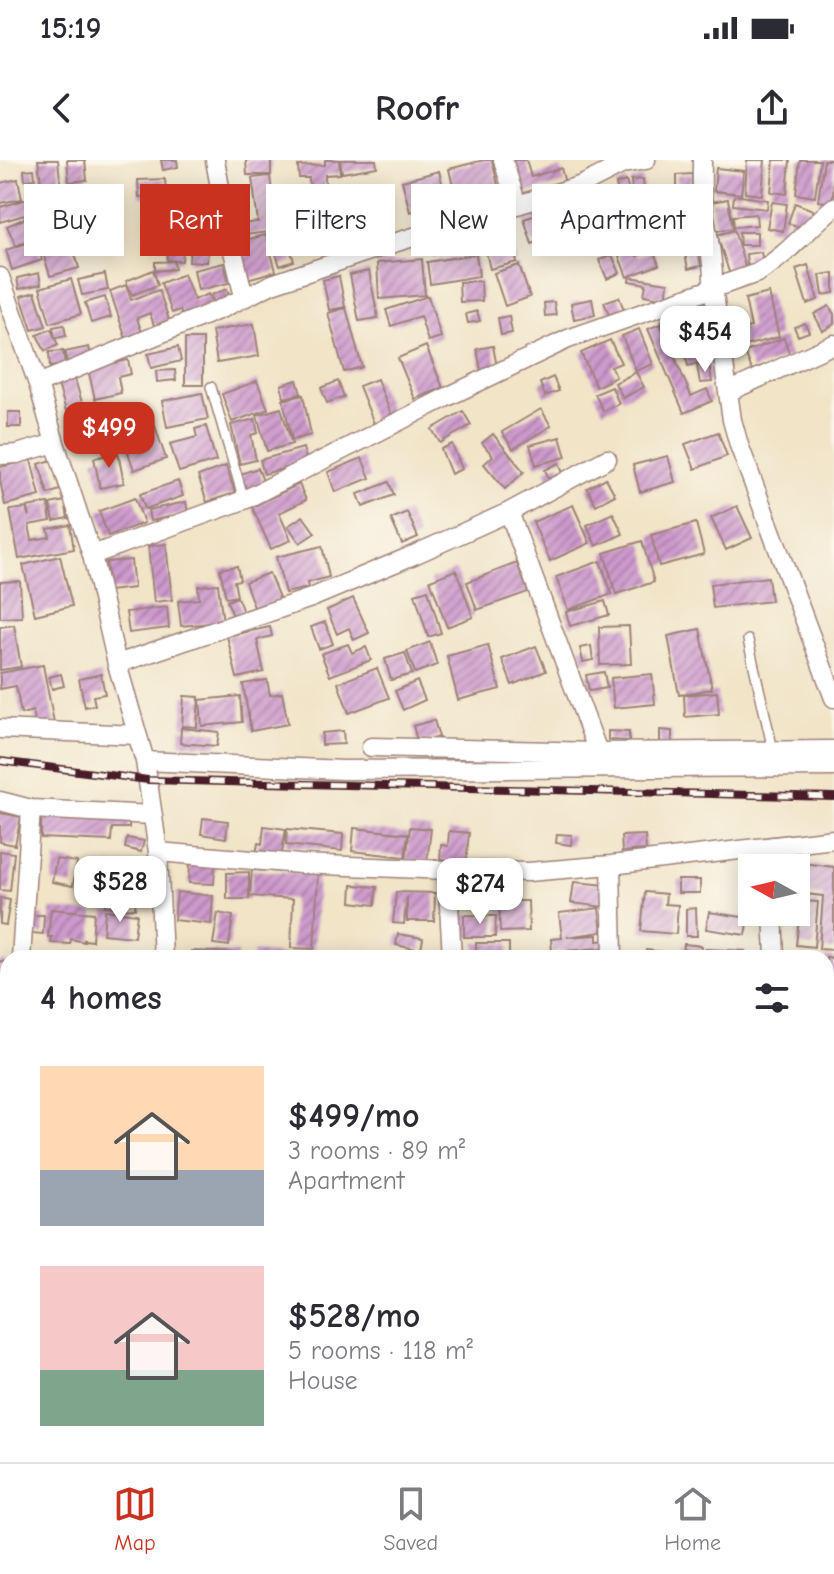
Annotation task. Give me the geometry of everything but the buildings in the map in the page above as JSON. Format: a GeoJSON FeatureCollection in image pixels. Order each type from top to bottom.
{"type":"FeatureCollection","features":[{"type":"Feature","properties":{"kind":"street"},"geometry":{"type":"LineString","coordinates":[[215,160],[244,297]]}},
{"type":"Feature","properties":{"kind":"street"},"geometry":{"type":"LineString","coordinates":[[503,160],[517,205]]}},
{"type":"Feature","properties":{"kind":"street"},"geometry":{"type":"LineString","coordinates":[[38,384],[223,308],[272,284],[582,185],[623,164],[646,160]]}},
{"type":"Feature","properties":{"kind":"street"},"geometry":{"type":"LineString","coordinates":[[702,160],[703,205],[732,420],[834,698]]}},
{"type":"Feature","properties":{"kind":"street"},"geometry":{"type":"LineString","coordinates":[[92,555],[244,500],[568,339],[757,273],[785,255],[834,207]]}},
{"type":"Feature","properties":{"kind":"street"},"geometry":{"type":"LineString","coordinates":[[0,277],[3,297],[38,384],[92,555],[117,664],[145,761],[158,852],[163,950]]}},
{"type":"Feature","properties":{"kind":"street"},"geometry":{"type":"LineString","coordinates":[[728,392],[834,344]]}},
{"type":"Feature","properties":{"kind":"street"},"geometry":{"type":"LineString","coordinates":[[0,455],[17,454],[55,443]]}},
{"type":"Feature","properties":{"kind":"street"},"geometry":{"type":"LineString","coordinates":[[117,664],[311,598],[509,512],[607,459]]}},
{"type":"Feature","properties":{"kind":"street"},"geometry":{"type":"LineString","coordinates":[[509,512],[598,752]]}},
{"type":"Feature","properties":{"kind":"street"},"geometry":{"type":"LineString","coordinates":[[0,729],[137,735]]}},
{"type":"Feature","properties":{"kind":"street"},"geometry":{"type":"LineString","coordinates":[[371,747],[598,752],[834,750]]}},
{"type":"Feature","properties":{"kind":"street"},"geometry":{"type":"LineString","coordinates":[[145,761],[343,770],[834,767]]}},
{"type":"Feature","properties":{"kind":"street"},"geometry":{"type":"LineString","coordinates":[[0,801],[31,809],[153,815]]}},
{"type":"Feature","properties":{"kind":"street"},"geometry":{"type":"LineString","coordinates":[[22,950],[31,809]]}},
{"type":"Feature","properties":{"kind":"street"},"geometry":{"type":"LineString","coordinates":[[158,852],[300,864],[528,872],[834,839]]}},
{"type":"Feature","properties":{"kind":"street"},"geometry":{"type":"LineString","coordinates":[[772,846],[772,854]]}},
{"type":"Feature","properties":{"kind":"street"},"geometry":{"type":"LineString","coordinates":[[611,865],[613,950]]}},
{"type":"Feature","properties":{"kind":"street"},"geometry":{"type":"LineString","coordinates":[[447,870],[452,950]]}},
{"type":"Feature","properties":{"kind":"street"},"geometry":{"type":"LineString","coordinates":[[774,926],[775,950]]}},
{"type":"Feature","properties":{"kind":"lane"},"geometry":{"type":"LineString","coordinates":[[211,387],[244,500]]}},
{"type":"Feature","properties":{"kind":"lane"},"geometry":{"type":"LineString","coordinates":[[748,640],[773,750]]}},
{"type":"Feature","properties":{"kind":"railway"},"geometry":{"type":"LineString","coordinates":[[0,761],[148,780],[834,797]]}}]}
